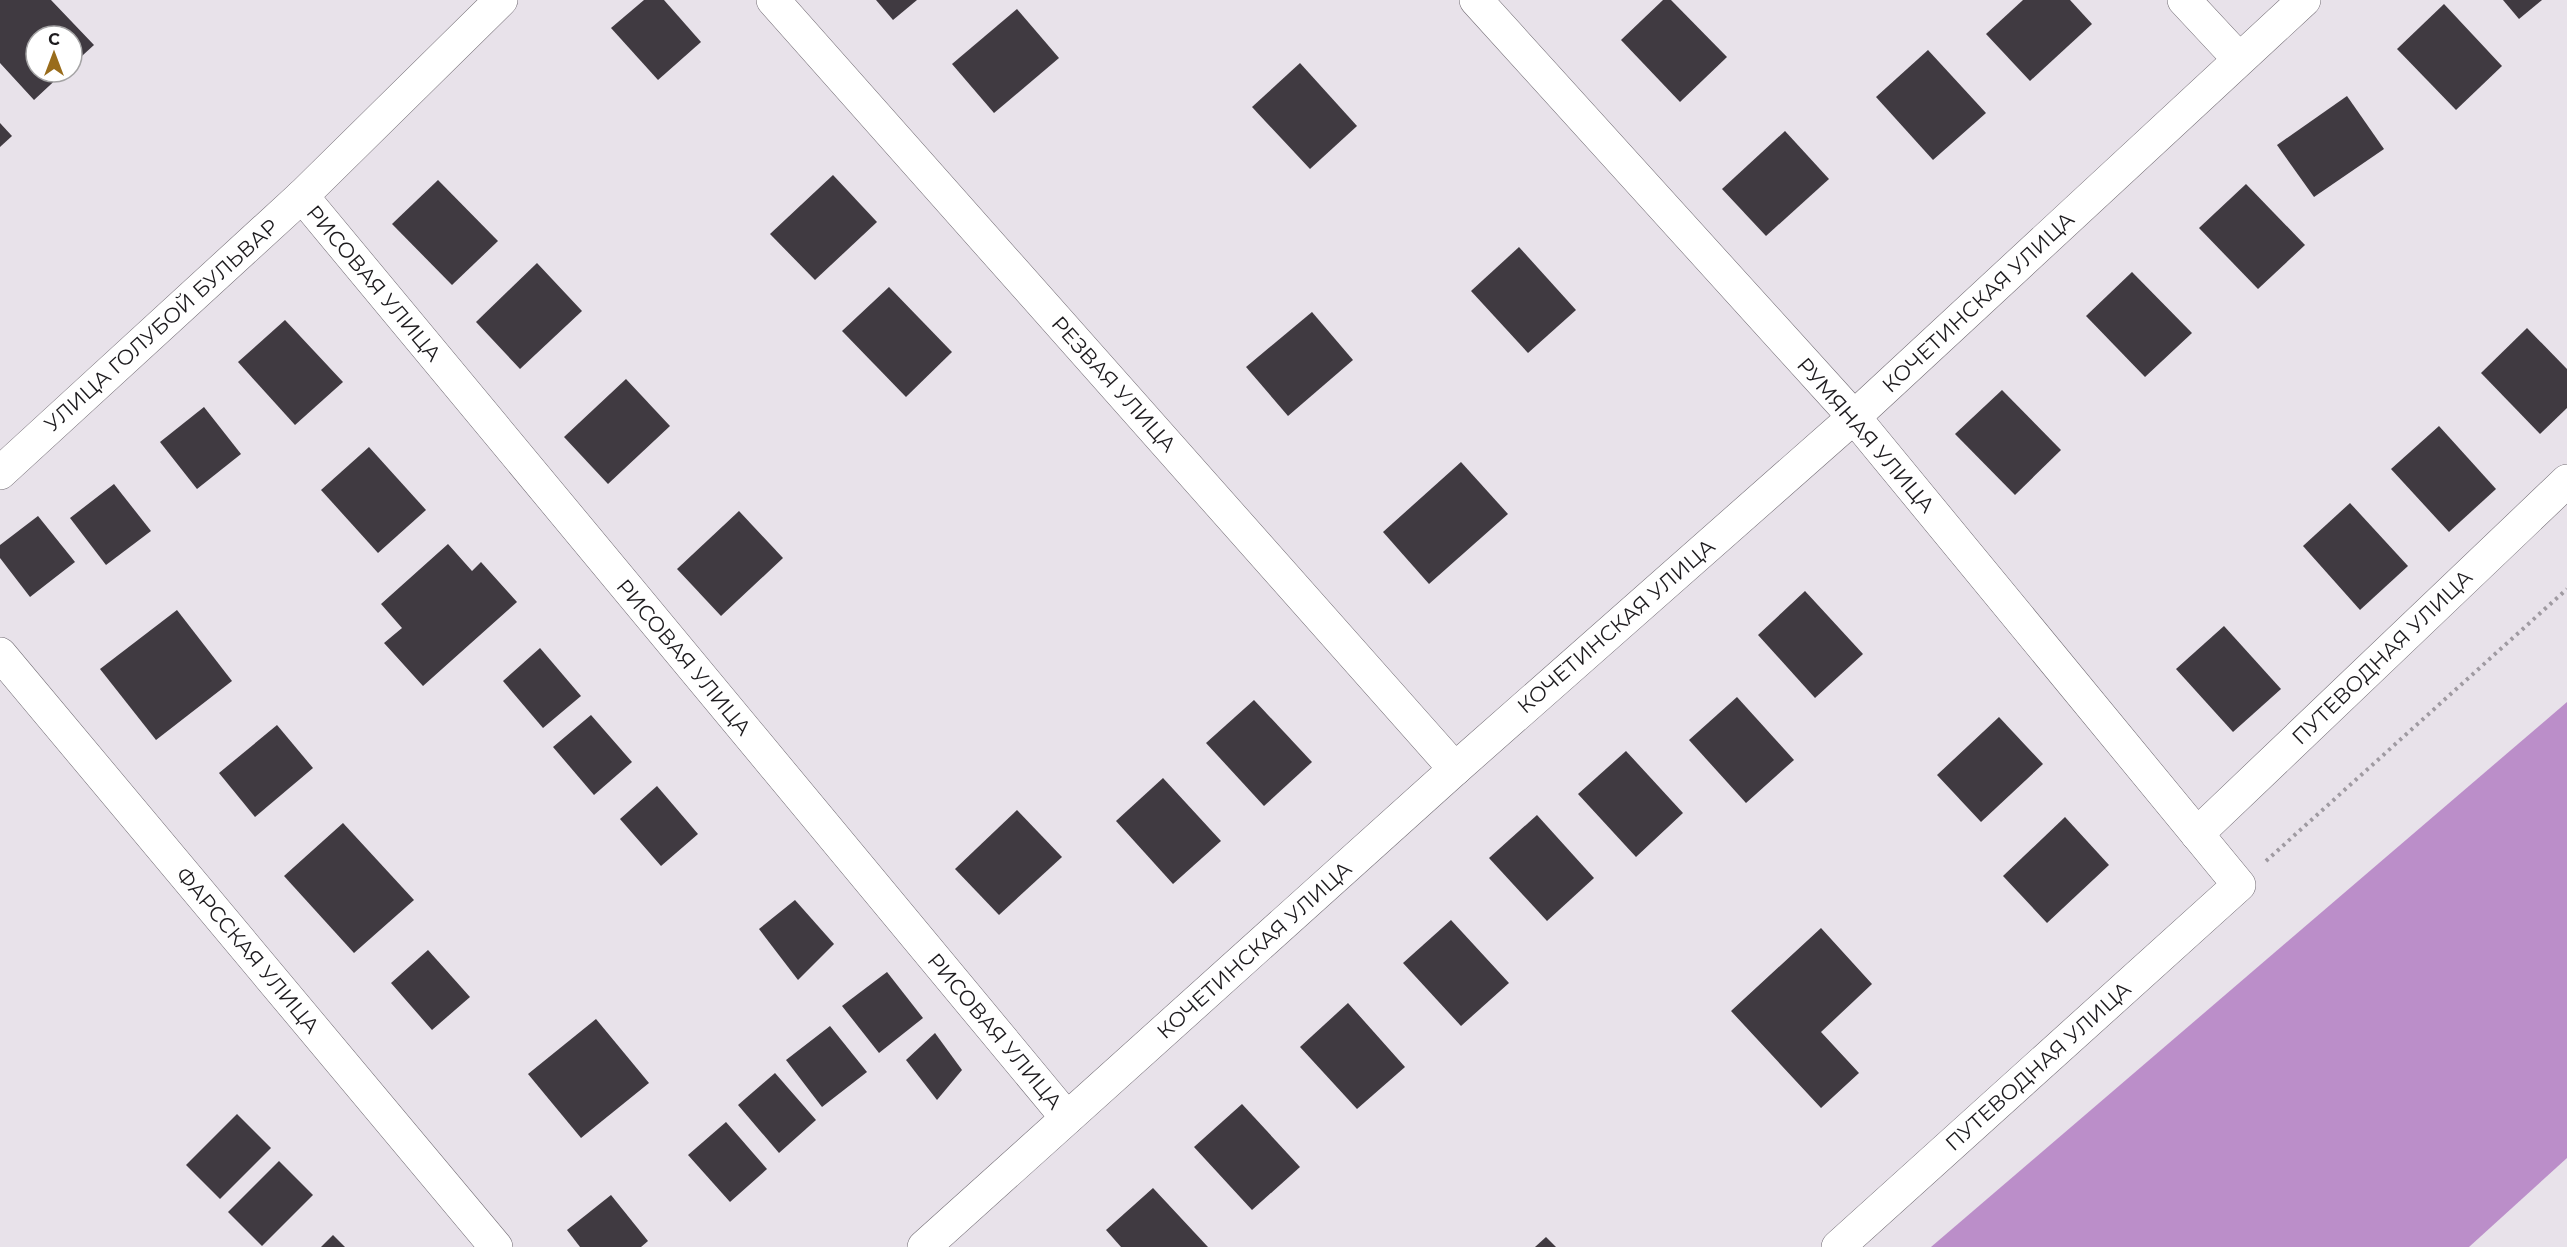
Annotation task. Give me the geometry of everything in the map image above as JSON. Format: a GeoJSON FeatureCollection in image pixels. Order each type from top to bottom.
{"type":"FeatureCollection","features":[{"type":"Feature","properties":{"kind":"street","name":"УЛИЦА ГОЛУБОЙ БУЛЬВАР"},"geometry":{"type":"LineString","coordinates":[[0,473],[302,196],[501,0]]}},
{"type":"Feature","properties":{"kind":"street","name":"РЕЗВАЯ УЛИЦА"},"geometry":{"type":"LineString","coordinates":[[774,0],[1455,769]]}},
{"type":"Feature","properties":{"kind":"street","name":"РУМЯНАЯ УЛИЦА"},"geometry":{"type":"LineString","coordinates":[[1476,0],[1854,417],[2239,885]]}},
{"type":"Feature","properties":{"kind":"street"},"geometry":{"type":"LineString","coordinates":[[2184,0],[2239,59]]}},
{"type":"Feature","properties":{"kind":"street","name":"КОЧЕТИНСКАЯ УЛИЦА"},"geometry":{"type":"LineString","coordinates":[[924,1247],[1455,769],[1854,417],[2304,0]]}},
{"type":"Feature","properties":{"kind":"street","name":"РИСОВАЯ УЛИЦА"},"geometry":{"type":"LineString","coordinates":[[302,196],[1067,1118]]}},
{"type":"Feature","properties":{"kind":"street","name":"ПУТЕВОДНАЯ УЛИЦА"},"geometry":{"type":"LineString","coordinates":[[2197,834],[2567,481]]}},
{"type":"Feature","properties":{"kind":"street","name":"ФАРССКАЯ УЛИЦА"},"geometry":{"type":"LineString","coordinates":[[0,654],[496,1247]]}},
{"type":"Feature","properties":{"kind":"street","name":"ПУТЕВОДНАЯ УЛИЦА"},"geometry":{"type":"LineString","coordinates":[[1838,1247],[2239,885]]}},
{"type":"Feature","properties":{"kind":"path"},"geometry":{"type":"LineString","coordinates":[[2239,885],[2567,589]]}},
{"type":"Feature","properties":{"kind":"shaded area"},"geometry":{"type":"Polygon","coordinates":[[[2567,702],[2567,1158],[2469,1247],[1931,1247],[2567,702]]]}},
{"type":"Feature","properties":{"kind":"building"},"geometry":{"type":"Polygon","coordinates":[[[0,0],[51,0],[74,24],[24,24],[24,84],[51,84],[34,100],[0,63],[0,0]]]}},
{"type":"Feature","properties":{"kind":"building"},"geometry":{"type":"Polygon","coordinates":[[[644,0],[664,0],[701,42],[658,80],[611,28],[644,0]]]}},
{"type":"Feature","properties":{"kind":"building"},"geometry":{"type":"Polygon","coordinates":[[[876,0],[917,0],[893,20],[876,0]]]}},
{"type":"Feature","properties":{"kind":"building"},"geometry":{"type":"Polygon","coordinates":[[[1663,0],[1671,0],[1727,57],[1680,102],[1621,40],[1663,0]]]}},
{"type":"Feature","properties":{"kind":"building"},"geometry":{"type":"Polygon","coordinates":[[[2023,0],[2070,0],[2092,24],[2030,81],[1986,34],[2023,0]]]}},
{"type":"Feature","properties":{"kind":"building"},"geometry":{"type":"Polygon","coordinates":[[[2503,0],[2542,0],[2519,19],[2503,0]]]}},
{"type":"Feature","properties":{"kind":"building"},"geometry":{"type":"Polygon","coordinates":[[[2444,4],[2502,66],[2456,110],[2397,49],[2444,4]]]}},
{"type":"Feature","properties":{"kind":"building"},"geometry":{"type":"Polygon","coordinates":[[[1017,9],[1059,58],[994,113],[952,64],[1017,9]]]}},
{"type":"Feature","properties":{"kind":"building"},"geometry":{"type":"Polygon","coordinates":[[[84,35],[94,45],[84,54],[84,35]]]}},
{"type":"Feature","properties":{"kind":"building"},"geometry":{"type":"Polygon","coordinates":[[[1928,50],[1986,113],[1933,160],[1876,97],[1928,50]]]}},
{"type":"Feature","properties":{"kind":"building"},"geometry":{"type":"Polygon","coordinates":[[[1300,63],[1357,126],[1310,169],[1252,107],[1300,63]]]}},
{"type":"Feature","properties":{"kind":"building"},"geometry":{"type":"Polygon","coordinates":[[[2347,96],[2384,149],[2314,197],[2277,145],[2347,96]]]}},
{"type":"Feature","properties":{"kind":"building"},"geometry":{"type":"Polygon","coordinates":[[[0,123],[12,136],[0,147],[0,123]]]}},
{"type":"Feature","properties":{"kind":"building"},"geometry":{"type":"Polygon","coordinates":[[[1785,131],[1829,179],[1766,236],[1722,189],[1785,131]]]}},
{"type":"Feature","properties":{"kind":"building"},"geometry":{"type":"Polygon","coordinates":[[[833,175],[877,222],[815,280],[770,234],[833,175]]]}},
{"type":"Feature","properties":{"kind":"building"},"geometry":{"type":"Polygon","coordinates":[[[438,180],[498,241],[452,285],[392,224],[438,180]]]}},
{"type":"Feature","properties":{"kind":"building"},"geometry":{"type":"Polygon","coordinates":[[[2246,184],[2305,245],[2258,289],[2199,228],[2246,184]]]}},
{"type":"Feature","properties":{"kind":"building"},"geometry":{"type":"Polygon","coordinates":[[[1519,247],[1576,310],[1528,353],[1471,291],[1519,247]]]}},
{"type":"Feature","properties":{"kind":"building"},"geometry":{"type":"Polygon","coordinates":[[[537,263],[582,311],[520,369],[476,322],[537,263]]]}},
{"type":"Feature","properties":{"kind":"building"},"geometry":{"type":"Polygon","coordinates":[[[2132,272],[2192,333],[2145,377],[2086,316],[2132,272]]]}},
{"type":"Feature","properties":{"kind":"building"},"geometry":{"type":"Polygon","coordinates":[[[889,287],[952,352],[906,397],[842,331],[889,287]]]}},
{"type":"Feature","properties":{"kind":"building"},"geometry":{"type":"Polygon","coordinates":[[[1312,312],[1353,360],[1288,416],[1246,367],[1312,312]]]}},
{"type":"Feature","properties":{"kind":"building"},"geometry":{"type":"Polygon","coordinates":[[[285,320],[343,382],[295,425],[238,362],[285,320]]]}},
{"type":"Feature","properties":{"kind":"building"},"geometry":{"type":"Polygon","coordinates":[[[2527,328],[2567,369],[2567,408],[2540,434],[2481,373],[2527,328]]]}},
{"type":"Feature","properties":{"kind":"building"},"geometry":{"type":"Polygon","coordinates":[[[626,379],[670,426],[608,484],[564,437],[626,379]]]}},
{"type":"Feature","properties":{"kind":"building"},"geometry":{"type":"Polygon","coordinates":[[[2002,390],[2061,450],[2015,495],[1955,434],[2002,390]]]}},
{"type":"Feature","properties":{"kind":"building"},"geometry":{"type":"Polygon","coordinates":[[[204,407],[241,454],[197,489],[160,442],[204,407]]]}},
{"type":"Feature","properties":{"kind":"building"},"geometry":{"type":"Polygon","coordinates":[[[2439,426],[2496,489],[2449,532],[2391,469],[2439,426]]]}},
{"type":"Feature","properties":{"kind":"building"},"geometry":{"type":"Polygon","coordinates":[[[369,447],[426,510],[378,553],[321,490],[369,447]]]}},
{"type":"Feature","properties":{"kind":"building"},"geometry":{"type":"Polygon","coordinates":[[[1461,462],[1508,514],[1429,584],[1383,532],[1461,462]]]}},
{"type":"Feature","properties":{"kind":"building"},"geometry":{"type":"Polygon","coordinates":[[[114,484],[151,531],[106,565],[70,518],[114,484]]]}},
{"type":"Feature","properties":{"kind":"building"},"geometry":{"type":"Polygon","coordinates":[[[2350,503],[2408,566],[2360,610],[2303,546],[2350,503]]]}},
{"type":"Feature","properties":{"kind":"building"},"geometry":{"type":"Polygon","coordinates":[[[739,511],[783,558],[721,616],[677,569],[739,511]]]}},
{"type":"Feature","properties":{"kind":"building"},"geometry":{"type":"Polygon","coordinates":[[[38,516],[75,562],[30,597],[0,558],[0,545],[38,516]]]}},
{"type":"Feature","properties":{"kind":"building"},"geometry":{"type":"Polygon","coordinates":[[[448,544],[472,571],[481,562],[517,602],[423,686],[384,643],[402,628],[381,604],[448,544]]]}},
{"type":"Feature","properties":{"kind":"building"},"geometry":{"type":"Polygon","coordinates":[[[1805,591],[1863,654],[1815,698],[1758,635],[1805,591]]]}},
{"type":"Feature","properties":{"kind":"building"},"geometry":{"type":"Polygon","coordinates":[[[177,610],[232,681],[156,740],[100,669],[177,610]]]}},
{"type":"Feature","properties":{"kind":"building"},"geometry":{"type":"Polygon","coordinates":[[[2224,626],[2281,689],[2233,732],[2176,669],[2224,626]]]}},
{"type":"Feature","properties":{"kind":"building"},"geometry":{"type":"Polygon","coordinates":[[[540,648],[581,696],[543,728],[503,681],[540,648]]]}},
{"type":"Feature","properties":{"kind":"building"},"geometry":{"type":"Polygon","coordinates":[[[1737,697],[1794,760],[1746,803],[1689,740],[1737,697]]]}},
{"type":"Feature","properties":{"kind":"building"},"geometry":{"type":"Polygon","coordinates":[[[1254,700],[1312,762],[1264,806],[1206,743],[1254,700]]]}},
{"type":"Feature","properties":{"kind":"building"},"geometry":{"type":"Polygon","coordinates":[[[591,715],[632,762],[594,795],[553,747],[591,715]]]}},
{"type":"Feature","properties":{"kind":"building"},"geometry":{"type":"Polygon","coordinates":[[[1999,717],[2043,764],[1981,822],[1937,775],[1999,717]]]}},
{"type":"Feature","properties":{"kind":"building"},"geometry":{"type":"Polygon","coordinates":[[[277,725],[313,768],[255,817],[219,773],[277,725]]]}},
{"type":"Feature","properties":{"kind":"building"},"geometry":{"type":"Polygon","coordinates":[[[1626,751],[1683,813],[1636,857],[1578,794],[1626,751]]]}},
{"type":"Feature","properties":{"kind":"building"},"geometry":{"type":"Polygon","coordinates":[[[1163,778],[1221,841],[1173,884],[1116,821],[1163,778]]]}},
{"type":"Feature","properties":{"kind":"building"},"geometry":{"type":"Polygon","coordinates":[[[657,786],[698,834],[661,866],[620,819],[657,786]]]}},
{"type":"Feature","properties":{"kind":"building"},"geometry":{"type":"Polygon","coordinates":[[[1017,810],[1062,857],[999,915],[955,869],[1017,810]]]}},
{"type":"Feature","properties":{"kind":"building"},"geometry":{"type":"Polygon","coordinates":[[[1537,815],[1594,878],[1547,921],[1489,858],[1537,815]]]}},
{"type":"Feature","properties":{"kind":"building"},"geometry":{"type":"Polygon","coordinates":[[[2065,817],[2109,865],[2047,923],[2003,876],[2065,817]]]}},
{"type":"Feature","properties":{"kind":"building"},"geometry":{"type":"Polygon","coordinates":[[[343,823],[414,900],[354,953],[284,876],[343,823]]]}},
{"type":"Feature","properties":{"kind":"building"},"geometry":{"type":"Polygon","coordinates":[[[795,900],[834,944],[798,980],[759,929],[795,900]]]}},
{"type":"Feature","properties":{"kind":"building"},"geometry":{"type":"Polygon","coordinates":[[[1451,920],[1509,983],[1461,1026],[1403,963],[1451,920]]]}},
{"type":"Feature","properties":{"kind":"building"},"geometry":{"type":"Polygon","coordinates":[[[1821,928],[1872,984],[1821,1032],[1859,1073],[1821,1108],[1731,1011],[1821,928]]]}},
{"type":"Feature","properties":{"kind":"building"},"geometry":{"type":"Polygon","coordinates":[[[428,950],[470,997],[432,1030],[391,983],[428,950]]]}},
{"type":"Feature","properties":{"kind":"building"},"geometry":{"type":"Polygon","coordinates":[[[887,972],[923,1018],[879,1053],[842,1006],[887,972]]]}},
{"type":"Feature","properties":{"kind":"building"},"geometry":{"type":"Polygon","coordinates":[[[1348,1003],[1405,1067],[1357,1109],[1300,1047],[1348,1003]]]}},
{"type":"Feature","properties":{"kind":"building"},"geometry":{"type":"Polygon","coordinates":[[[596,1019],[649,1083],[581,1138],[528,1074],[596,1019]]]}},
{"type":"Feature","properties":{"kind":"building"},"geometry":{"type":"Polygon","coordinates":[[[830,1026],[867,1072],[822,1107],[786,1060],[830,1026]]]}},
{"type":"Feature","properties":{"kind":"building"},"geometry":{"type":"Polygon","coordinates":[[[935,1033],[962,1070],[937,1100],[906,1060],[935,1033]]]}},
{"type":"Feature","properties":{"kind":"building"},"geometry":{"type":"Polygon","coordinates":[[[775,1073],[816,1120],[779,1153],[738,1105],[775,1073]]]}},
{"type":"Feature","properties":{"kind":"building"},"geometry":{"type":"Polygon","coordinates":[[[1242,1104],[1300,1167],[1252,1210],[1194,1147],[1242,1104]]]}},
{"type":"Feature","properties":{"kind":"building"},"geometry":{"type":"Polygon","coordinates":[[[237,1114],[271,1148],[220,1199],[186,1165],[237,1114]]]}},
{"type":"Feature","properties":{"kind":"building"},"geometry":{"type":"Polygon","coordinates":[[[726,1122],[767,1169],[730,1202],[688,1155],[726,1122]]]}},
{"type":"Feature","properties":{"kind":"building"},"geometry":{"type":"Polygon","coordinates":[[[279,1161],[313,1195],[262,1246],[228,1212],[279,1161]]]}},
{"type":"Feature","properties":{"kind":"building"},"geometry":{"type":"Polygon","coordinates":[[[1153,1188],[1208,1247],[1121,1247],[1106,1230],[1153,1188]]]}},
{"type":"Feature","properties":{"kind":"building"},"geometry":{"type":"Polygon","coordinates":[[[611,1195],[648,1241],[641,1247],[580,1247],[567,1230],[611,1195]]]}},
{"type":"Feature","properties":{"kind":"building"},"geometry":{"type":"Polygon","coordinates":[[[333,1235],[345,1247],[321,1247],[333,1235]]]}},
{"type":"Feature","properties":{"kind":"building"},"geometry":{"type":"Polygon","coordinates":[[[1546,1237],[1556,1247],[1535,1247],[1546,1237]]]}}]}
